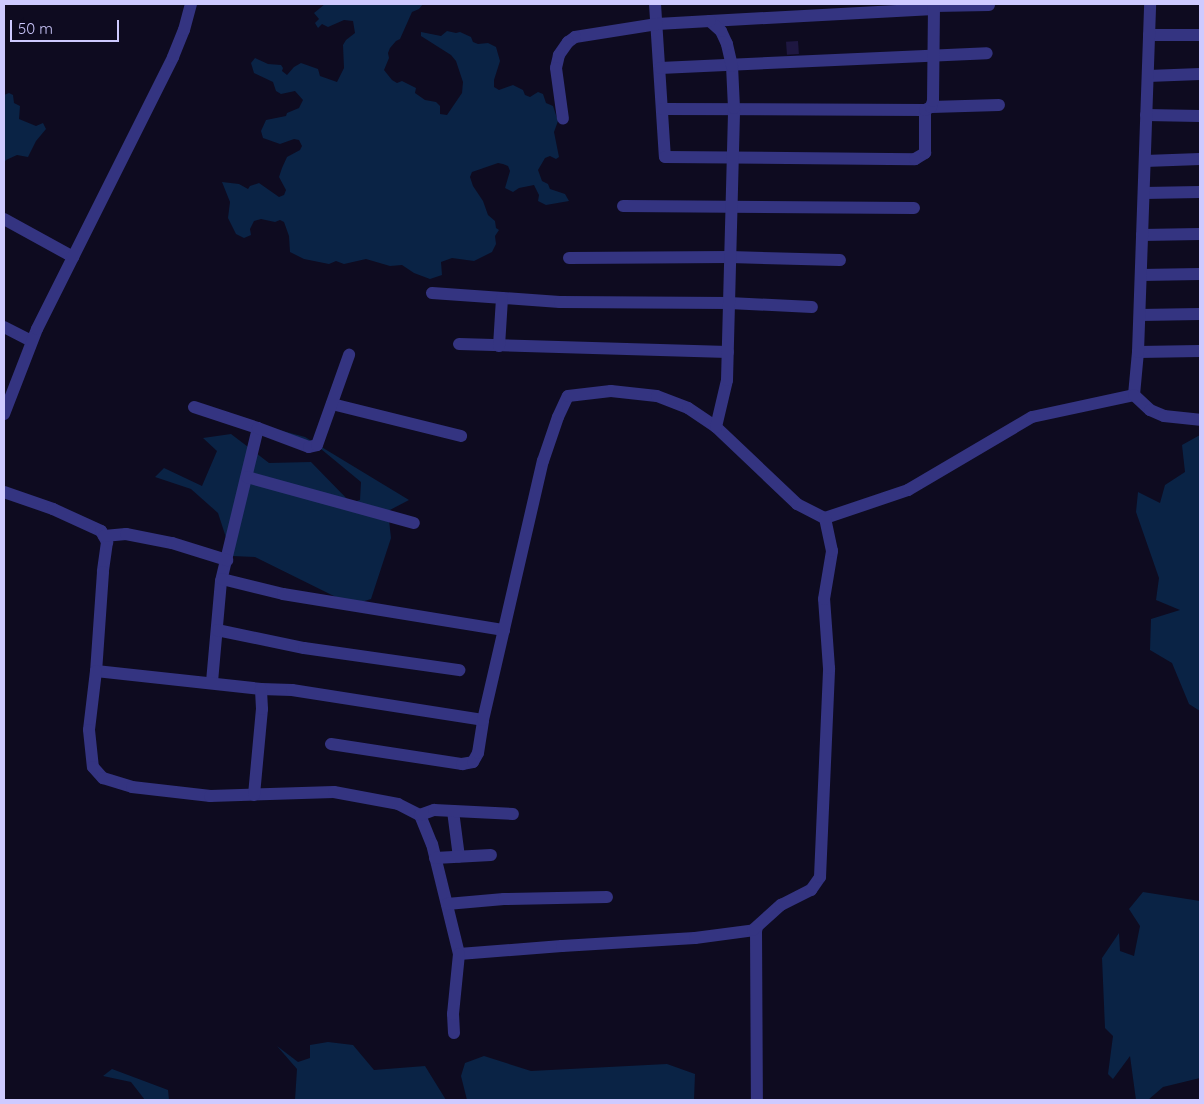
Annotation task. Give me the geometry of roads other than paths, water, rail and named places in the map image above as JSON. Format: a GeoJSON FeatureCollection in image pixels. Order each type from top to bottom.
{"type":"FeatureCollection","features":[{"type":"Feature","properties":{"kind":"street"},"geometry":{"type":"LineString","coordinates":[[4,414],[32,341],[172,57],[184,30],[191,4]]}},
{"type":"Feature","properties":{"kind":"street"},"geometry":{"type":"LineString","coordinates":[[655,4],[664,157],[733,156],[915,159],[924,153],[928,109],[933,101],[934,6]]}},
{"type":"Feature","properties":{"kind":"street"},"geometry":{"type":"LineString","coordinates":[[1134,394],[1140,315],[1150,4]]}},
{"type":"Feature","properties":{"kind":"street"},"geometry":{"type":"LineString","coordinates":[[563,119],[556,68],[568,42],[575,37],[657,24],[934,6],[989,5]]}},
{"type":"Feature","properties":{"kind":"street"},"geometry":{"type":"LineString","coordinates":[[710,21],[721,31],[727,44],[732,66],[734,108],[728,380],[716,427]]}},
{"type":"Feature","properties":{"kind":"street"},"geometry":{"type":"LineString","coordinates":[[1149,35],[1200,35]]}},
{"type":"Feature","properties":{"kind":"street"},"geometry":{"type":"LineString","coordinates":[[660,68],[987,54]]}},
{"type":"Feature","properties":{"kind":"street"},"geometry":{"type":"LineString","coordinates":[[1148,76],[1200,74]]}},
{"type":"Feature","properties":{"kind":"street"},"geometry":{"type":"LineString","coordinates":[[662,109],[928,109],[999,105]]}},
{"type":"Feature","properties":{"kind":"street"},"geometry":{"type":"LineString","coordinates":[[1146,115],[1200,116]]}},
{"type":"Feature","properties":{"kind":"street"},"geometry":{"type":"LineString","coordinates":[[1145,161],[1200,159]]}},
{"type":"Feature","properties":{"kind":"street"},"geometry":{"type":"LineString","coordinates":[[1144,193],[1200,192]]}},
{"type":"Feature","properties":{"kind":"street"},"geometry":{"type":"LineString","coordinates":[[623,206],[732,205],[914,208]]}},
{"type":"Feature","properties":{"kind":"street"},"geometry":{"type":"LineString","coordinates":[[4,219],[73,257]]}},
{"type":"Feature","properties":{"kind":"street"},"geometry":{"type":"LineString","coordinates":[[1142,235],[1200,234]]}},
{"type":"Feature","properties":{"kind":"street"},"geometry":{"type":"LineString","coordinates":[[569,258],[730,257],[840,260]]}},
{"type":"Feature","properties":{"kind":"street"},"geometry":{"type":"LineString","coordinates":[[1141,276],[1200,274]]}},
{"type":"Feature","properties":{"kind":"street"},"geometry":{"type":"LineString","coordinates":[[432,294],[560,302],[729,303],[812,307]]}},
{"type":"Feature","properties":{"kind":"street"},"geometry":{"type":"LineString","coordinates":[[499,346],[502,298]]}},
{"type":"Feature","properties":{"kind":"street"},"geometry":{"type":"LineString","coordinates":[[1140,315],[1200,314]]}},
{"type":"Feature","properties":{"kind":"street"},"geometry":{"type":"LineString","coordinates":[[4,327],[32,341]]}},
{"type":"Feature","properties":{"kind":"street"},"geometry":{"type":"LineString","coordinates":[[460,344],[728,352]]}},
{"type":"Feature","properties":{"kind":"street"},"geometry":{"type":"LineString","coordinates":[[1138,352],[1200,351]]}},
{"type":"Feature","properties":{"kind":"street"},"geometry":{"type":"LineString","coordinates":[[194,406],[309,447],[317,445],[349,355]]}},
{"type":"Feature","properties":{"kind":"street"},"geometry":{"type":"LineString","coordinates":[[331,744],[462,764],[473,762],[478,753],[483,720],[543,461],[558,417],[568,396],[611,391],[657,396],[688,408],[716,427],[797,504],[825,518],[908,490],[1032,417],[1134,394]]}},
{"type":"Feature","properties":{"kind":"street"},"geometry":{"type":"LineString","coordinates":[[1134,394],[1150,410],[1164,416],[1200,420]]}},
{"type":"Feature","properties":{"kind":"street"},"geometry":{"type":"LineString","coordinates":[[332,404],[461,436]]}},
{"type":"Feature","properties":{"kind":"street"},"geometry":{"type":"LineString","coordinates":[[212,682],[222,579],[258,428]]}},
{"type":"Feature","properties":{"kind":"street"},"geometry":{"type":"LineString","coordinates":[[247,477],[414,523]]}},
{"type":"Feature","properties":{"kind":"street"},"geometry":{"type":"LineString","coordinates":[[4,492],[53,509],[100,531],[108,542],[103,572],[96,671],[89,730],[93,767],[103,778],[132,787],[210,796],[334,792],[398,804],[420,815],[436,858],[459,954],[453,1014],[454,1033]]}},
{"type":"Feature","properties":{"kind":"street"},"geometry":{"type":"LineString","coordinates":[[459,954],[695,938],[753,930],[781,905],[811,890],[820,877],[829,668],[824,599],[832,551],[825,518]]}},
{"type":"Feature","properties":{"kind":"street"},"geometry":{"type":"LineString","coordinates":[[104,536],[126,534],[172,543],[227,560]]}},
{"type":"Feature","properties":{"kind":"street"},"geometry":{"type":"LineString","coordinates":[[222,579],[283,594],[504,630]]}},
{"type":"Feature","properties":{"kind":"street"},"geometry":{"type":"LineString","coordinates":[[217,630],[304,648],[459,670]]}},
{"type":"Feature","properties":{"kind":"street"},"geometry":{"type":"LineString","coordinates":[[96,671],[212,682],[261,689],[309,692],[483,720]]}},
{"type":"Feature","properties":{"kind":"street"},"geometry":{"type":"LineString","coordinates":[[254,796],[262,709],[261,689]]}},
{"type":"Feature","properties":{"kind":"street"},"geometry":{"type":"LineString","coordinates":[[420,815],[434,810],[513,814]]}},
{"type":"Feature","properties":{"kind":"street"},"geometry":{"type":"LineString","coordinates":[[453,811],[459,857]]}},
{"type":"Feature","properties":{"kind":"street"},"geometry":{"type":"LineString","coordinates":[[436,858],[491,855]]}},
{"type":"Feature","properties":{"kind":"street"},"geometry":{"type":"LineString","coordinates":[[447,904],[504,899],[607,897]]}},
{"type":"Feature","properties":{"kind":"street"},"geometry":{"type":"LineString","coordinates":[[753,930],[756,930],[757,1100]]}},
{"type":"Feature","properties":{"kind":"water"},"geometry":{"type":"Polygon","coordinates":[[[325,4],[423,4],[419,9],[412,12],[400,39],[390,48],[389,58],[384,70],[392,80],[397,83],[402,81],[416,88],[415,93],[425,100],[436,102],[440,106],[440,114],[447,115],[462,93],[463,82],[456,61],[451,55],[421,36],[421,32],[441,36],[447,31],[460,32],[471,37],[473,42],[478,44],[488,43],[496,47],[500,61],[494,80],[494,87],[499,90],[513,85],[523,90],[525,95],[530,97],[538,92],[543,94],[546,103],[553,106],[558,121],[554,132],[559,157],[556,159],[550,156],[545,158],[538,170],[542,181],[548,184],[550,189],[565,194],[569,201],[546,205],[538,201],[539,195],[534,185],[519,188],[513,192],[505,188],[510,171],[508,166],[503,164],[498,163],[472,172],[470,177],[473,186],[483,201],[488,215],[495,221],[496,228],[499,230],[495,236],[496,244],[492,252],[474,261],[452,258],[441,262],[442,275],[430,279],[414,273],[402,265],[390,266],[366,259],[344,264],[336,261],[329,264],[304,259],[290,252],[289,236],[284,222],[280,220],[275,222],[261,219],[254,221],[250,229],[251,235],[244,238],[236,234],[228,218],[230,202],[222,182],[239,184],[248,189],[250,186],[259,183],[279,197],[284,195],[286,190],[279,177],[282,168],[287,157],[300,150],[302,146],[299,140],[294,139],[280,144],[263,138],[261,131],[266,120],[286,116],[287,113],[299,108],[303,100],[295,91],[281,94],[276,91],[273,82],[254,73],[251,63],[255,58],[268,64],[281,65],[282,71],[287,75],[294,67],[301,63],[318,69],[320,76],[337,82],[344,68],[343,45],[355,33],[353,21],[344,20],[328,27],[322,24],[318,28],[315,23],[319,19],[314,13],[325,4]]]}},
{"type":"Feature","properties":{"kind":"water"},"geometry":{"type":"Polygon","coordinates":[[[9,93],[13,95],[14,103],[20,106],[19,119],[36,126],[43,123],[46,129],[36,141],[28,157],[17,155],[6,160],[4,163],[4,95],[9,93]]]}},
{"type":"Feature","properties":{"kind":"water"},"geometry":{"type":"Polygon","coordinates":[[[279,430],[305,437],[409,500],[388,511],[391,538],[371,599],[352,605],[255,557],[232,556],[218,513],[191,489],[155,477],[164,468],[202,486],[217,451],[203,438],[231,434],[269,463],[311,462],[351,503],[360,500],[361,482],[321,449],[279,430]]]}},
{"type":"Feature","properties":{"kind":"water"},"geometry":{"type":"Polygon","coordinates":[[[1200,435],[1200,711],[1189,704],[1172,663],[1150,650],[1151,619],[1180,610],[1156,600],[1159,578],[1136,512],[1138,492],[1160,503],[1165,485],[1185,472],[1182,445],[1200,435]]]}},
{"type":"Feature","properties":{"kind":"water"},"geometry":{"type":"Polygon","coordinates":[[[1143,892],[1200,901],[1200,1078],[1163,1087],[1148,1100],[1136,1100],[1130,1056],[1113,1079],[1108,1074],[1113,1036],[1105,1028],[1102,958],[1119,933],[1120,951],[1134,956],[1140,926],[1129,909],[1143,892]]]}},
{"type":"Feature","properties":{"kind":"water"},"geometry":{"type":"Polygon","coordinates":[[[328,1042],[353,1045],[374,1070],[425,1066],[446,1100],[295,1100],[297,1069],[277,1046],[298,1062],[310,1058],[310,1045],[328,1042]]]}},
{"type":"Feature","properties":{"kind":"water"},"geometry":{"type":"Polygon","coordinates":[[[484,1056],[531,1071],[667,1064],[695,1074],[694,1100],[467,1100],[461,1076],[465,1063],[484,1056]]]}},
{"type":"Feature","properties":{"kind":"water"},"geometry":{"type":"Polygon","coordinates":[[[112,1069],[168,1090],[169,1100],[145,1100],[131,1082],[103,1076],[112,1069]]]}}]}
